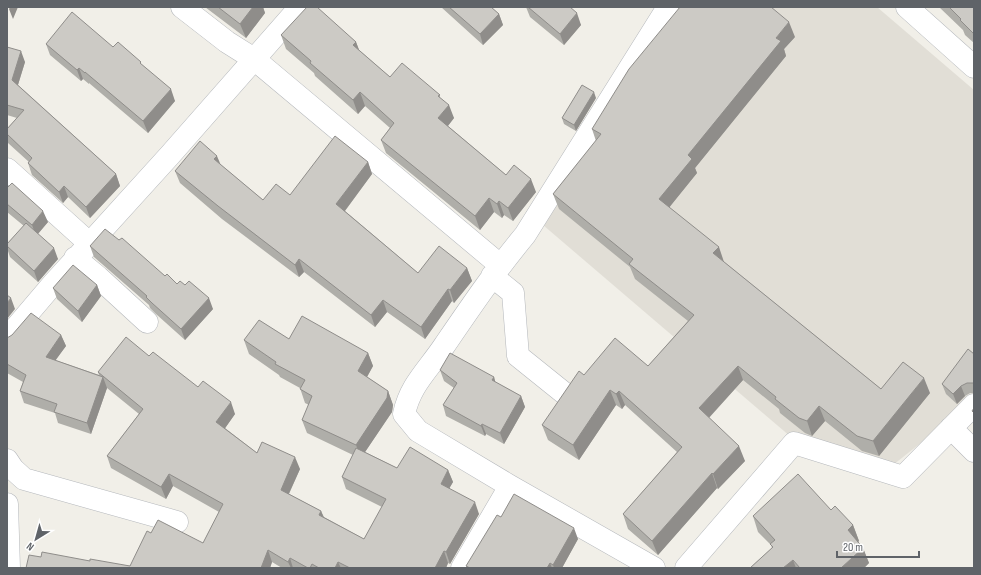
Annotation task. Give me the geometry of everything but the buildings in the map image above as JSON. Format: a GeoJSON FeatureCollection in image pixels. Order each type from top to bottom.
{"type":"FeatureCollection","features":[{"type":"Feature","properties":{"kind":"street"},"geometry":{"type":"LineString","coordinates":[[182,7],[227,42],[254,59],[496,270],[513,293],[518,356],[564,393]]}},
{"type":"Feature","properties":{"kind":"street"},"geometry":{"type":"LineString","coordinates":[[7,338],[82,251],[175,149],[300,7]]}},
{"type":"Feature","properties":{"kind":"street"},"geometry":{"type":"LineString","coordinates":[[654,568],[510,486],[418,431],[404,414],[414,386],[441,351],[496,270],[524,235],[668,7]]}},
{"type":"Feature","properties":{"kind":"street"},"geometry":{"type":"LineString","coordinates":[[907,7],[974,68]]}},
{"type":"Feature","properties":{"kind":"street"},"geometry":{"type":"LineString","coordinates":[[7,169],[82,251],[98,277],[147,322]]}},
{"type":"Feature","properties":{"kind":"street"},"geometry":{"type":"LineString","coordinates":[[686,568],[794,444],[903,477],[974,405]]}},
{"type":"Feature","properties":{"kind":"street"},"geometry":{"type":"LineString","coordinates":[[951,428],[974,451]]}},
{"type":"Feature","properties":{"kind":"street"},"geometry":{"type":"LineString","coordinates":[[7,499],[10,464]]}},
{"type":"Feature","properties":{"kind":"street"},"geometry":{"type":"LineString","coordinates":[[10,464],[24,479],[177,522]]}},
{"type":"Feature","properties":{"kind":"street"},"geometry":{"type":"LineString","coordinates":[[462,568],[510,486]]}},
{"type":"Feature","properties":{"kind":"street"},"geometry":{"type":"LineString","coordinates":[[7,504],[9,568]]}},
{"type":"Feature","properties":{"kind":"shaded area"},"geometry":{"type":"Polygon","coordinates":[[[678,7],[877,7],[974,90],[974,393],[937,430],[893,465],[791,437],[543,225],[678,7]]]}}]}
